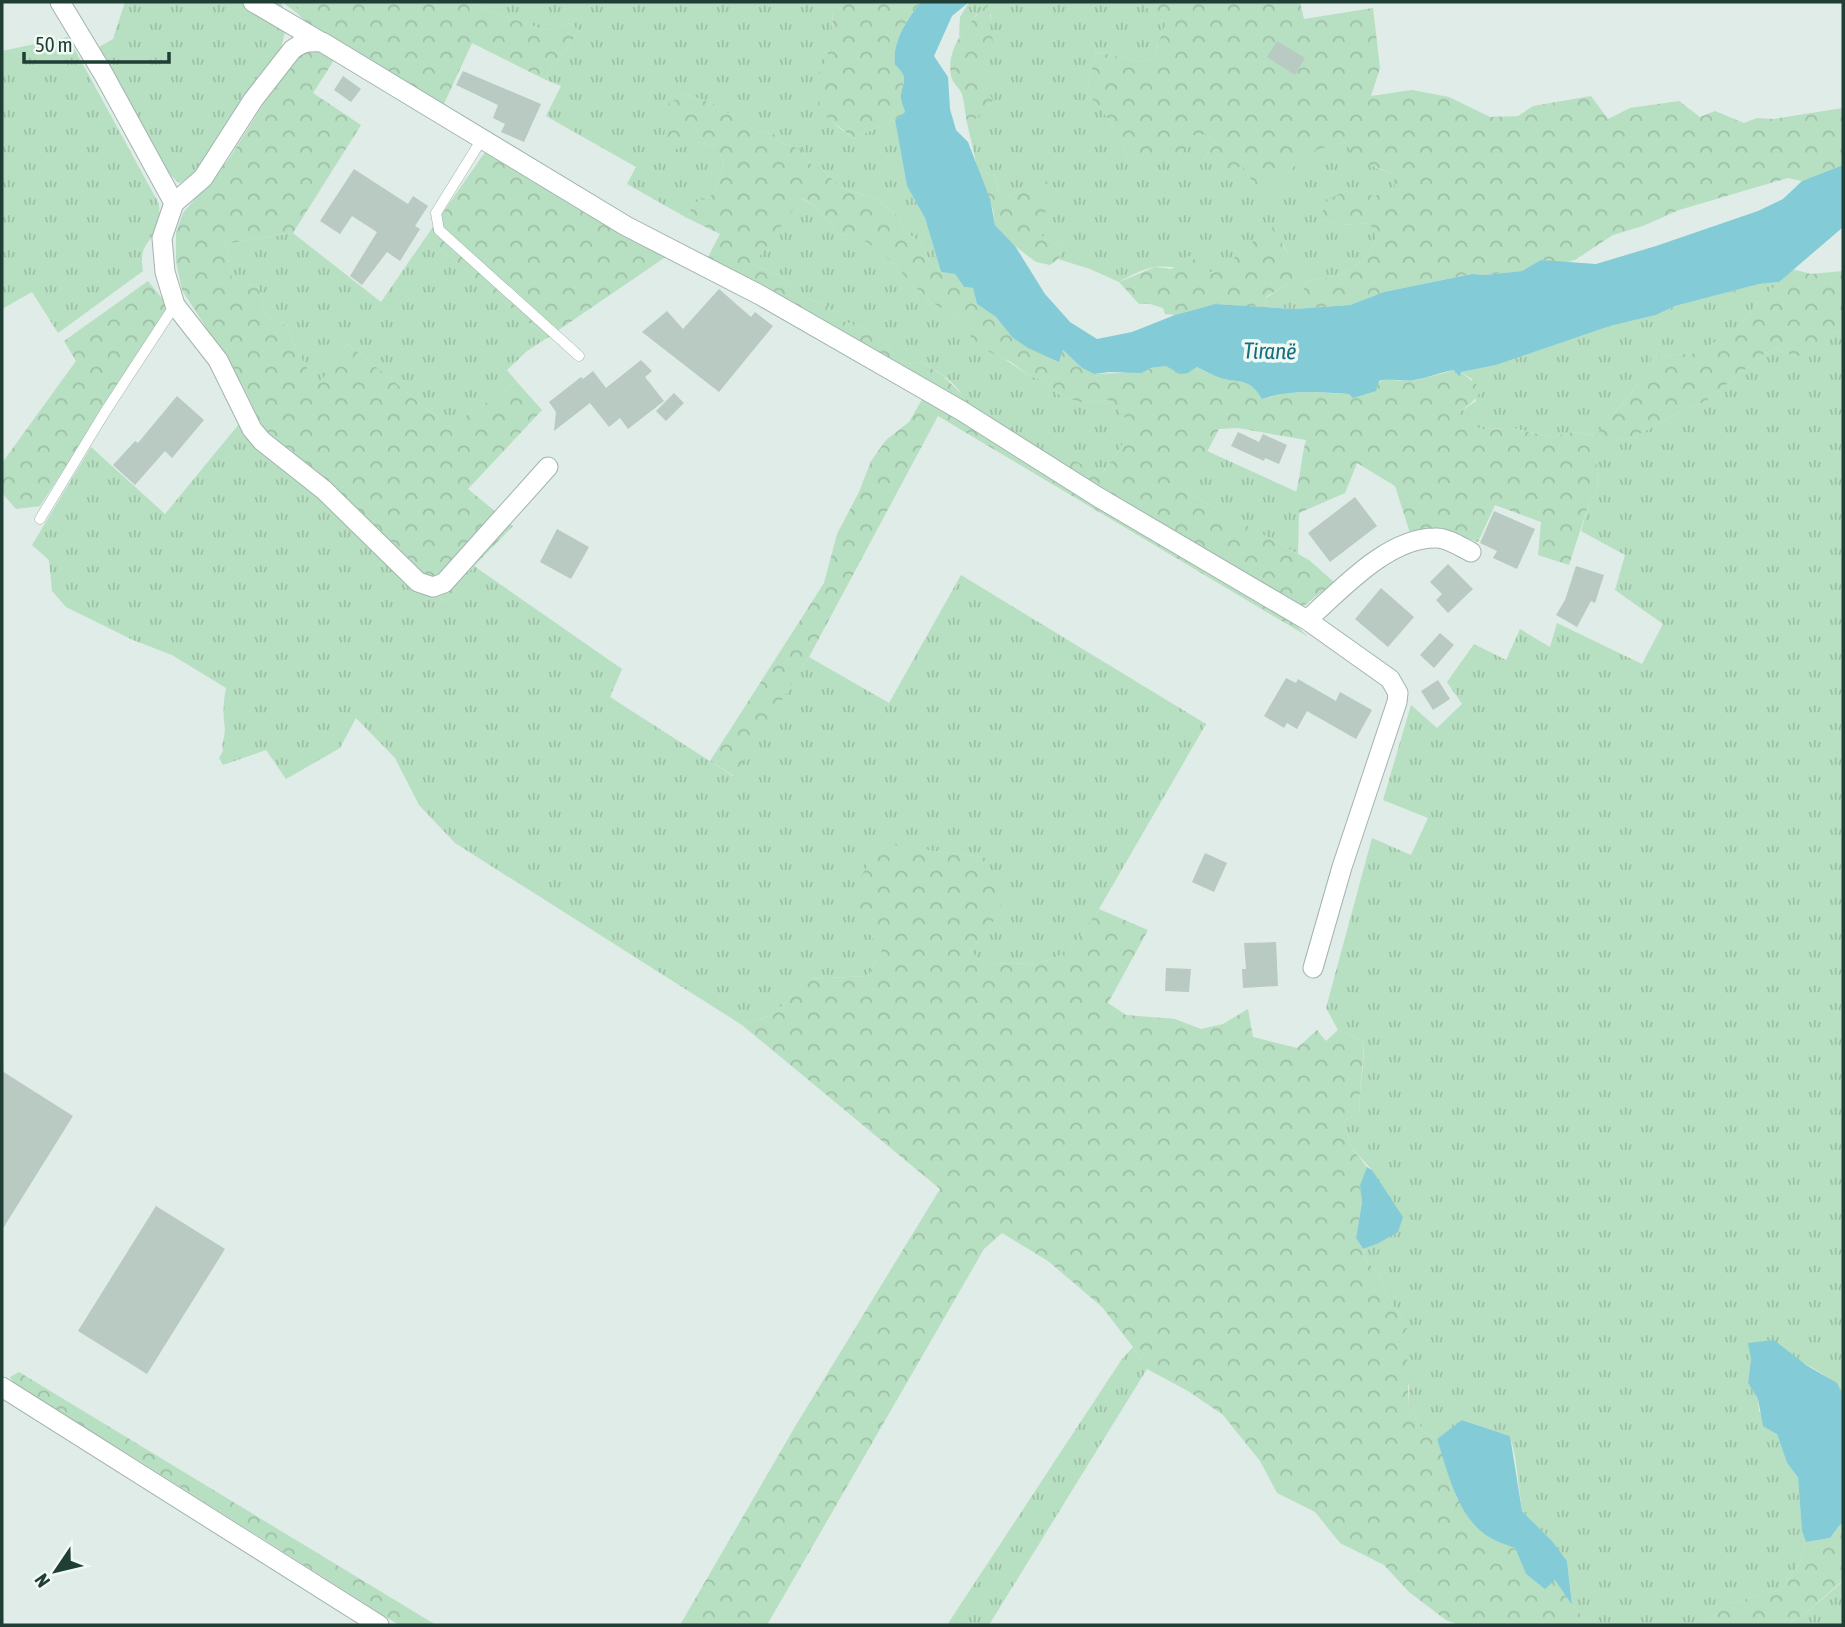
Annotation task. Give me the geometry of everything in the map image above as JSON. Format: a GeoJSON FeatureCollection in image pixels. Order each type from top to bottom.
{"type":"FeatureCollection","features":[{"type":"Feature","properties":{"kind":"street"},"geometry":{"type":"LineString","coordinates":[[60,2],[104,75],[174,203]]}},
{"type":"Feature","properties":{"kind":"street"},"geometry":{"type":"LineString","coordinates":[[253,2],[626,226],[760,295],[962,411],[1098,497],[1307,620],[1390,679],[1398,693],[1342,867],[1313,968]]}},
{"type":"Feature","properties":{"kind":"street"},"geometry":{"type":"LineString","coordinates":[[322,42],[308,41],[292,50],[253,100],[202,178],[174,203],[162,238],[162,252],[165,272],[176,305],[218,360],[243,414],[257,435],[324,490],[418,582],[433,587],[444,583],[548,467]]}},
{"type":"Feature","properties":{"kind":"street"},"geometry":{"type":"LineString","coordinates":[[1307,620],[1367,566],[1405,544],[1437,537],[1471,552]]}},
{"type":"Feature","properties":{"kind":"street"},"geometry":{"type":"LineString","coordinates":[[2,1387],[379,1625]]}},
{"type":"Feature","properties":{"kind":"lane"},"geometry":{"type":"LineString","coordinates":[[482,139],[436,213],[439,230],[579,356]]}},
{"type":"Feature","properties":{"kind":"lane"},"geometry":{"type":"LineString","coordinates":[[40,519],[105,412],[176,305]]}},
{"type":"Feature","properties":{"kind":"green space"},"geometry":{"type":"Polygon","coordinates":[[[125,2],[282,2],[285,32],[278,60],[210,154],[191,177],[179,183],[163,168],[99,47],[113,39],[125,2]]]}},
{"type":"Feature","properties":{"kind":"green space"},"geometry":{"type":"Polygon","coordinates":[[[282,2],[299,2],[297,13],[282,2]]]}},
{"type":"Feature","properties":{"kind":"green space"},"geometry":{"type":"Polygon","coordinates":[[[299,2],[474,2],[483,8],[544,30],[570,23],[579,31],[544,79],[472,43],[442,108],[309,25],[297,13],[299,2]]]}},
{"type":"Feature","properties":{"kind":"green space"},"geometry":{"type":"Polygon","coordinates":[[[474,2],[838,2],[833,10],[830,56],[819,71],[826,111],[835,124],[854,138],[895,120],[907,186],[925,218],[941,272],[929,260],[922,244],[905,231],[898,216],[875,198],[841,188],[822,169],[810,165],[801,149],[781,143],[774,134],[758,132],[712,103],[685,94],[668,105],[668,151],[697,142],[716,146],[724,163],[713,194],[693,204],[687,218],[627,184],[636,167],[546,116],[561,86],[544,79],[579,31],[570,23],[544,30],[483,8],[474,2]]]}},
{"type":"Feature","properties":{"kind":"green space"},"geometry":{"type":"Polygon","coordinates":[[[838,2],[921,2],[905,24],[896,48],[895,65],[904,78],[901,99],[905,112],[895,120],[854,138],[818,112],[819,71],[829,56],[822,39],[832,31],[833,9],[838,2]]]}},
{"type":"Feature","properties":{"kind":"green space"},"geometry":{"type":"Polygon","coordinates":[[[969,2],[1142,2],[1166,23],[1153,58],[1144,62],[1096,52],[1086,93],[1112,125],[1130,162],[1180,154],[1193,135],[1206,134],[1216,142],[1203,160],[1242,165],[1254,184],[1270,190],[1316,149],[1346,142],[1376,168],[1394,174],[1395,188],[1375,197],[1344,191],[1320,218],[1342,225],[1369,223],[1377,238],[1365,260],[1341,275],[1307,281],[1295,309],[1264,307],[1266,298],[1299,276],[1283,244],[1241,251],[1221,270],[1211,273],[1155,267],[1119,282],[1058,259],[1063,246],[1050,242],[1034,230],[1034,186],[1021,188],[1011,196],[998,193],[996,175],[978,171],[968,127],[992,100],[973,66],[989,31],[991,14],[977,14],[959,37],[960,17],[969,2]]]}},
{"type":"Feature","properties":{"kind":"green space"},"geometry":{"type":"Polygon","coordinates":[[[1142,2],[1300,2],[1304,19],[1373,8],[1380,68],[1371,96],[1412,90],[1449,97],[1490,117],[1518,116],[1533,106],[1591,96],[1608,119],[1630,108],[1679,101],[1700,117],[1715,111],[1744,123],[1757,118],[1773,119],[1843,108],[1843,165],[1802,181],[1788,178],[1679,210],[1643,226],[1613,235],[1575,260],[1564,263],[1541,260],[1522,271],[1472,274],[1384,292],[1350,305],[1295,309],[1307,281],[1341,275],[1365,260],[1377,238],[1369,223],[1342,225],[1320,218],[1327,201],[1344,191],[1375,196],[1395,188],[1394,174],[1353,159],[1346,142],[1316,150],[1292,168],[1270,191],[1254,184],[1242,166],[1225,171],[1203,160],[1216,142],[1206,134],[1193,135],[1175,158],[1149,164],[1130,162],[1112,125],[1086,93],[1096,52],[1144,62],[1153,58],[1166,23],[1142,2]]]}},
{"type":"Feature","properties":{"kind":"green space"},"geometry":{"type":"Polygon","coordinates":[[[987,5],[995,45],[974,66],[993,100],[968,127],[962,94],[953,81],[950,65],[960,36],[987,5]]]}},
{"type":"Feature","properties":{"kind":"green space"},"geometry":{"type":"Polygon","coordinates":[[[68,37],[159,204],[160,217],[158,226],[143,251],[143,271],[58,333],[32,292],[2,309],[2,51],[68,37]]]}},
{"type":"Feature","properties":{"kind":"green space"},"geometry":{"type":"Polygon","coordinates":[[[312,48],[334,60],[313,93],[361,125],[293,233],[225,244],[232,278],[258,288],[266,315],[288,327],[317,386],[348,344],[449,427],[517,382],[542,410],[468,489],[513,526],[474,566],[445,603],[262,426],[242,384],[182,290],[176,262],[176,232],[183,213],[228,160],[285,75],[301,55],[312,48]]]}},
{"type":"Feature","properties":{"kind":"green space"},"geometry":{"type":"Polygon","coordinates":[[[685,94],[712,103],[758,132],[774,134],[781,143],[801,149],[810,164],[822,169],[841,188],[875,198],[898,216],[905,231],[922,244],[929,260],[941,272],[955,274],[964,287],[973,288],[977,304],[996,317],[1012,337],[1059,361],[1063,350],[1082,368],[1094,374],[1166,366],[1188,373],[1197,367],[1221,378],[1248,384],[1262,399],[1285,393],[1349,394],[1389,378],[1400,381],[1417,380],[1455,370],[1482,389],[1456,420],[1482,429],[1512,428],[1552,437],[1573,432],[1596,436],[1635,388],[1652,357],[1697,353],[1737,329],[1757,303],[1792,269],[1811,274],[1843,271],[1843,330],[1833,332],[1823,345],[1808,354],[1795,356],[1776,348],[1765,353],[1706,401],[1634,437],[1615,441],[1596,453],[1598,489],[1589,503],[1569,565],[1538,555],[1541,522],[1495,505],[1478,542],[1443,531],[1410,533],[1395,486],[1357,463],[1345,493],[1299,513],[1293,501],[1306,440],[1238,428],[1219,429],[1186,492],[1309,560],[1334,582],[1305,605],[1295,608],[1258,589],[1059,461],[1057,454],[1102,474],[1121,447],[1129,422],[1108,400],[1084,403],[1062,397],[1045,381],[1030,376],[1011,362],[973,344],[966,322],[929,301],[886,257],[867,242],[836,232],[819,209],[802,198],[753,265],[779,275],[803,296],[827,306],[843,321],[866,329],[884,341],[892,353],[907,364],[922,362],[942,375],[972,404],[967,405],[708,257],[720,234],[687,218],[693,204],[713,194],[724,163],[716,146],[697,142],[668,152],[664,136],[668,104],[685,94]]]}},
{"type":"Feature","properties":{"kind":"green space"},"geometry":{"type":"Polygon","coordinates":[[[485,152],[667,256],[547,338],[426,237],[485,152]]]}},
{"type":"Feature","properties":{"kind":"green space"},"geometry":{"type":"Polygon","coordinates":[[[978,171],[996,175],[998,193],[1011,196],[1021,188],[1049,181],[1053,207],[1034,219],[1034,230],[1050,242],[1063,246],[1058,259],[1050,265],[1036,262],[1015,246],[995,225],[993,210],[978,171]]]}},
{"type":"Feature","properties":{"kind":"green space"},"geometry":{"type":"Polygon","coordinates":[[[801,198],[819,209],[836,232],[867,242],[886,257],[929,301],[966,322],[994,352],[1030,376],[1045,381],[1062,397],[1084,403],[1108,400],[1130,422],[1121,447],[1101,475],[1063,455],[1059,461],[967,405],[960,391],[936,370],[922,362],[907,364],[892,353],[884,341],[866,329],[843,321],[827,306],[803,296],[779,275],[753,265],[801,198]]]}},
{"type":"Feature","properties":{"kind":"green space"},"geometry":{"type":"Polygon","coordinates":[[[1273,227],[1300,276],[1266,297],[1264,307],[1215,304],[1175,315],[1165,314],[1163,308],[1139,304],[1119,282],[1155,267],[1172,269],[1188,256],[1207,266],[1211,273],[1217,271],[1273,227]]]}},
{"type":"Feature","properties":{"kind":"green space"},"geometry":{"type":"Polygon","coordinates":[[[293,233],[381,302],[426,237],[547,338],[527,351],[507,370],[517,382],[449,427],[348,344],[317,387],[288,327],[266,315],[258,288],[232,278],[225,244],[293,233]]]}},
{"type":"Feature","properties":{"kind":"green space"},"geometry":{"type":"Polygon","coordinates":[[[148,281],[169,307],[40,506],[16,509],[2,493],[2,463],[76,361],[64,341],[148,281]]]}},
{"type":"Feature","properties":{"kind":"green space"},"geometry":{"type":"Polygon","coordinates":[[[1779,282],[1757,303],[1737,329],[1697,353],[1652,357],[1642,378],[1597,436],[1573,432],[1552,437],[1513,428],[1482,429],[1455,420],[1460,412],[1476,401],[1472,379],[1461,372],[1496,365],[1610,326],[1656,315],[1675,306],[1759,284],[1779,282]]]}},
{"type":"Feature","properties":{"kind":"green space"},"geometry":{"type":"Polygon","coordinates":[[[1843,330],[1843,1396],[1826,1376],[1802,1362],[1749,1343],[1751,1359],[1748,1383],[1758,1399],[1759,1411],[1777,1434],[1787,1463],[1798,1476],[1802,1531],[1806,1542],[1800,1562],[1781,1590],[1724,1605],[1706,1625],[1590,1625],[1572,1605],[1567,1561],[1552,1541],[1522,1511],[1510,1436],[1463,1420],[1437,1439],[1423,1431],[1409,1408],[1409,1386],[1396,1346],[1408,1327],[1385,1293],[1380,1275],[1365,1260],[1363,1249],[1377,1244],[1383,1190],[1372,1170],[1351,1147],[1344,1121],[1360,1111],[1363,1041],[1338,1030],[1326,1008],[1372,838],[1411,855],[1428,818],[1383,800],[1411,705],[1437,728],[1462,704],[1447,682],[1474,644],[1506,660],[1520,629],[1550,647],[1557,623],[1642,664],[1663,624],[1615,590],[1625,555],[1581,531],[1589,503],[1598,489],[1596,453],[1615,441],[1634,437],[1706,401],[1765,353],[1776,348],[1795,356],[1833,332],[1843,330]]]}},
{"type":"Feature","properties":{"kind":"green space"},"geometry":{"type":"Polygon","coordinates":[[[924,396],[1289,618],[1307,636],[938,416],[809,657],[734,776],[710,761],[824,583],[837,534],[859,492],[871,461],[886,440],[909,422],[924,396]]]}},
{"type":"Feature","properties":{"kind":"green space"},"geometry":{"type":"Polygon","coordinates":[[[253,407],[262,426],[349,505],[445,603],[474,566],[622,669],[610,697],[733,776],[809,657],[889,703],[961,575],[1206,724],[1099,909],[1068,952],[1041,963],[985,964],[970,951],[988,931],[984,857],[934,851],[859,920],[882,950],[868,976],[807,979],[774,1014],[742,1025],[455,843],[419,805],[395,758],[356,718],[340,748],[286,779],[266,750],[223,765],[219,758],[223,751],[226,688],[172,655],[133,640],[66,607],[52,591],[49,560],[32,545],[91,447],[165,514],[253,407]]]}},
{"type":"Feature","properties":{"kind":"green space"},"geometry":{"type":"Polygon","coordinates":[[[1207,451],[1297,492],[1293,501],[1299,513],[1298,554],[1186,492],[1207,451]]]}},
{"type":"Feature","properties":{"kind":"green space"},"geometry":{"type":"Polygon","coordinates":[[[881,841],[984,857],[1005,898],[988,931],[970,951],[985,964],[1041,963],[1068,952],[1099,909],[1148,930],[1108,1003],[1126,1015],[1175,1019],[1201,1029],[1223,1024],[1248,1009],[1253,1037],[1297,1048],[1317,1030],[1326,1041],[1338,1030],[1363,1041],[1360,1111],[1344,1121],[1351,1147],[1367,1167],[1360,1185],[1362,1201],[1356,1238],[1363,1249],[1365,1260],[1380,1275],[1385,1293],[1408,1327],[1396,1346],[1407,1358],[1409,1408],[1423,1431],[1437,1439],[1457,1498],[1490,1538],[1515,1548],[1526,1574],[1545,1588],[1555,1579],[1572,1605],[1590,1625],[1459,1625],[1446,1620],[1409,1592],[1384,1565],[1340,1543],[1315,1512],[1277,1493],[1260,1461],[1223,1415],[1188,1391],[1147,1369],[1102,1307],[1048,1261],[1002,1233],[984,1249],[767,1625],[680,1625],[796,1425],[940,1189],[742,1025],[774,1014],[807,979],[868,976],[882,950],[859,921],[860,879],[881,841]]]}},
{"type":"Feature","properties":{"kind":"green space"},"geometry":{"type":"Polygon","coordinates":[[[1133,1347],[1147,1369],[989,1625],[947,1625],[1122,1359],[1133,1347]]]}},
{"type":"Feature","properties":{"kind":"green space"},"geometry":{"type":"Polygon","coordinates":[[[19,1372],[436,1625],[399,1625],[133,1457],[17,1388],[10,1377],[19,1372]]]}},
{"type":"Feature","properties":{"kind":"green space"},"geometry":{"type":"Polygon","coordinates":[[[1843,1523],[1841,1582],[1801,1617],[1786,1625],[1706,1625],[1724,1605],[1781,1590],[1800,1562],[1806,1542],[1830,1538],[1843,1523]]]}},
{"type":"Feature","properties":{"kind":"green space"},"geometry":{"type":"Polygon","coordinates":[[[1843,1577],[1843,1625],[1786,1625],[1801,1617],[1841,1583],[1843,1577]]]}},
{"type":"Feature","properties":{"kind":"water","name":"Tiranë"},"geometry":{"type":"Polygon","coordinates":[[[921,2],[969,2],[952,16],[934,56],[948,77],[950,109],[956,130],[968,142],[990,199],[995,225],[1015,246],[1045,294],[1070,322],[1097,339],[1132,332],[1175,315],[1215,304],[1295,309],[1350,305],[1384,292],[1472,274],[1522,271],[1541,260],[1596,264],[1758,211],[1783,199],[1802,181],[1843,165],[1843,225],[1779,282],[1759,284],[1675,306],[1656,315],[1610,326],[1496,365],[1461,372],[1460,377],[1454,370],[1414,380],[1383,380],[1379,381],[1376,391],[1353,398],[1349,394],[1305,392],[1262,399],[1248,384],[1221,378],[1197,367],[1188,373],[1180,374],[1166,366],[1151,368],[1141,373],[1094,374],[1082,368],[1063,350],[1059,362],[1028,348],[1012,337],[996,317],[977,304],[973,288],[964,287],[955,274],[941,272],[925,218],[907,186],[895,120],[905,112],[901,99],[904,78],[895,65],[896,48],[905,24],[921,2]]]}},
{"type":"Feature","properties":{"kind":"water"},"geometry":{"type":"Polygon","coordinates":[[[1367,1167],[1372,1170],[1403,1217],[1398,1232],[1363,1249],[1356,1238],[1362,1202],[1360,1185],[1367,1167]]]}},
{"type":"Feature","properties":{"kind":"water"},"geometry":{"type":"Polygon","coordinates":[[[1774,1340],[1806,1365],[1837,1383],[1843,1396],[1843,1523],[1830,1538],[1806,1542],[1802,1531],[1798,1477],[1787,1463],[1777,1434],[1763,1426],[1758,1399],[1748,1383],[1751,1359],[1748,1343],[1774,1340]]]}},
{"type":"Feature","properties":{"kind":"water"},"geometry":{"type":"Polygon","coordinates":[[[1462,1420],[1510,1436],[1522,1511],[1552,1541],[1567,1561],[1572,1605],[1555,1580],[1545,1589],[1526,1574],[1515,1548],[1492,1539],[1478,1528],[1461,1506],[1437,1439],[1462,1420]]]}},
{"type":"Feature","properties":{"kind":"building"},"geometry":{"type":"Polygon","coordinates":[[[1277,41],[1305,58],[1295,75],[1267,57],[1277,41]]]}},
{"type":"Feature","properties":{"kind":"building"},"geometry":{"type":"Polygon","coordinates":[[[463,71],[541,104],[524,142],[501,132],[505,124],[493,118],[498,105],[456,85],[463,71]]]}},
{"type":"Feature","properties":{"kind":"building"},"geometry":{"type":"Polygon","coordinates":[[[343,76],[361,89],[351,102],[334,90],[343,76]]]}},
{"type":"Feature","properties":{"kind":"building"},"geometry":{"type":"Polygon","coordinates":[[[354,169],[408,204],[413,196],[428,206],[415,226],[420,229],[400,261],[387,252],[362,285],[350,276],[377,232],[352,216],[340,234],[320,221],[354,169]]]}},
{"type":"Feature","properties":{"kind":"building"},"geometry":{"type":"Polygon","coordinates":[[[719,289],[751,317],[755,312],[773,326],[719,392],[642,332],[667,311],[683,329],[719,289]]]}},
{"type":"Feature","properties":{"kind":"building"},"geometry":{"type":"Polygon","coordinates":[[[641,360],[652,371],[645,377],[664,401],[628,429],[620,418],[609,427],[590,403],[554,431],[556,412],[549,402],[593,371],[606,388],[641,360]]]}},
{"type":"Feature","properties":{"kind":"building"},"geometry":{"type":"Polygon","coordinates":[[[674,393],[684,403],[666,421],[656,411],[674,393]]]}},
{"type":"Feature","properties":{"kind":"building"},"geometry":{"type":"Polygon","coordinates":[[[177,396],[204,420],[172,458],[165,451],[135,485],[113,465],[135,441],[138,443],[177,396]]]}},
{"type":"Feature","properties":{"kind":"building"},"geometry":{"type":"Polygon","coordinates":[[[1238,432],[1259,442],[1263,434],[1287,445],[1279,464],[1265,458],[1264,461],[1231,446],[1238,432]]]}},
{"type":"Feature","properties":{"kind":"building"},"geometry":{"type":"Polygon","coordinates":[[[1355,497],[1377,526],[1330,562],[1308,533],[1355,497]]]}},
{"type":"Feature","properties":{"kind":"building"},"geometry":{"type":"Polygon","coordinates":[[[1494,511],[1535,529],[1517,569],[1493,558],[1497,551],[1480,543],[1494,511]]]}},
{"type":"Feature","properties":{"kind":"building"},"geometry":{"type":"Polygon","coordinates":[[[557,529],[589,547],[571,579],[540,562],[557,529]]]}},
{"type":"Feature","properties":{"kind":"building"},"geometry":{"type":"Polygon","coordinates":[[[1448,564],[1473,589],[1448,613],[1436,600],[1442,594],[1430,582],[1448,564]]]}},
{"type":"Feature","properties":{"kind":"building"},"geometry":{"type":"Polygon","coordinates":[[[1576,566],[1604,575],[1595,603],[1591,601],[1577,627],[1556,615],[1565,600],[1576,566]]]}},
{"type":"Feature","properties":{"kind":"building"},"geometry":{"type":"Polygon","coordinates":[[[1381,588],[1414,617],[1388,647],[1355,619],[1381,588]]]}},
{"type":"Feature","properties":{"kind":"building"},"geometry":{"type":"Polygon","coordinates":[[[1440,633],[1454,645],[1434,668],[1420,655],[1440,633]]]}},
{"type":"Feature","properties":{"kind":"building"},"geometry":{"type":"Polygon","coordinates":[[[1286,678],[1296,683],[1298,679],[1336,701],[1340,692],[1372,710],[1356,739],[1307,711],[1297,729],[1287,723],[1284,728],[1264,716],[1286,678]]]}},
{"type":"Feature","properties":{"kind":"building"},"geometry":{"type":"Polygon","coordinates":[[[1438,680],[1450,699],[1433,710],[1421,691],[1438,680]]]}},
{"type":"Feature","properties":{"kind":"building"},"geometry":{"type":"Polygon","coordinates":[[[1205,853],[1227,863],[1214,892],[1192,882],[1205,853]]]}},
{"type":"Feature","properties":{"kind":"building"},"geometry":{"type":"Polygon","coordinates":[[[1276,942],[1278,986],[1243,988],[1242,969],[1246,969],[1244,943],[1276,942]]]}},
{"type":"Feature","properties":{"kind":"building"},"geometry":{"type":"Polygon","coordinates":[[[1166,968],[1191,969],[1189,992],[1165,991],[1166,968]]]}},
{"type":"Feature","properties":{"kind":"building"},"geometry":{"type":"Polygon","coordinates":[[[2,1071],[73,1116],[2,1230],[2,1071]]]}},
{"type":"Feature","properties":{"kind":"building"},"geometry":{"type":"Polygon","coordinates":[[[156,1206],[225,1249],[147,1374],[78,1331],[156,1206]]]}}]}
